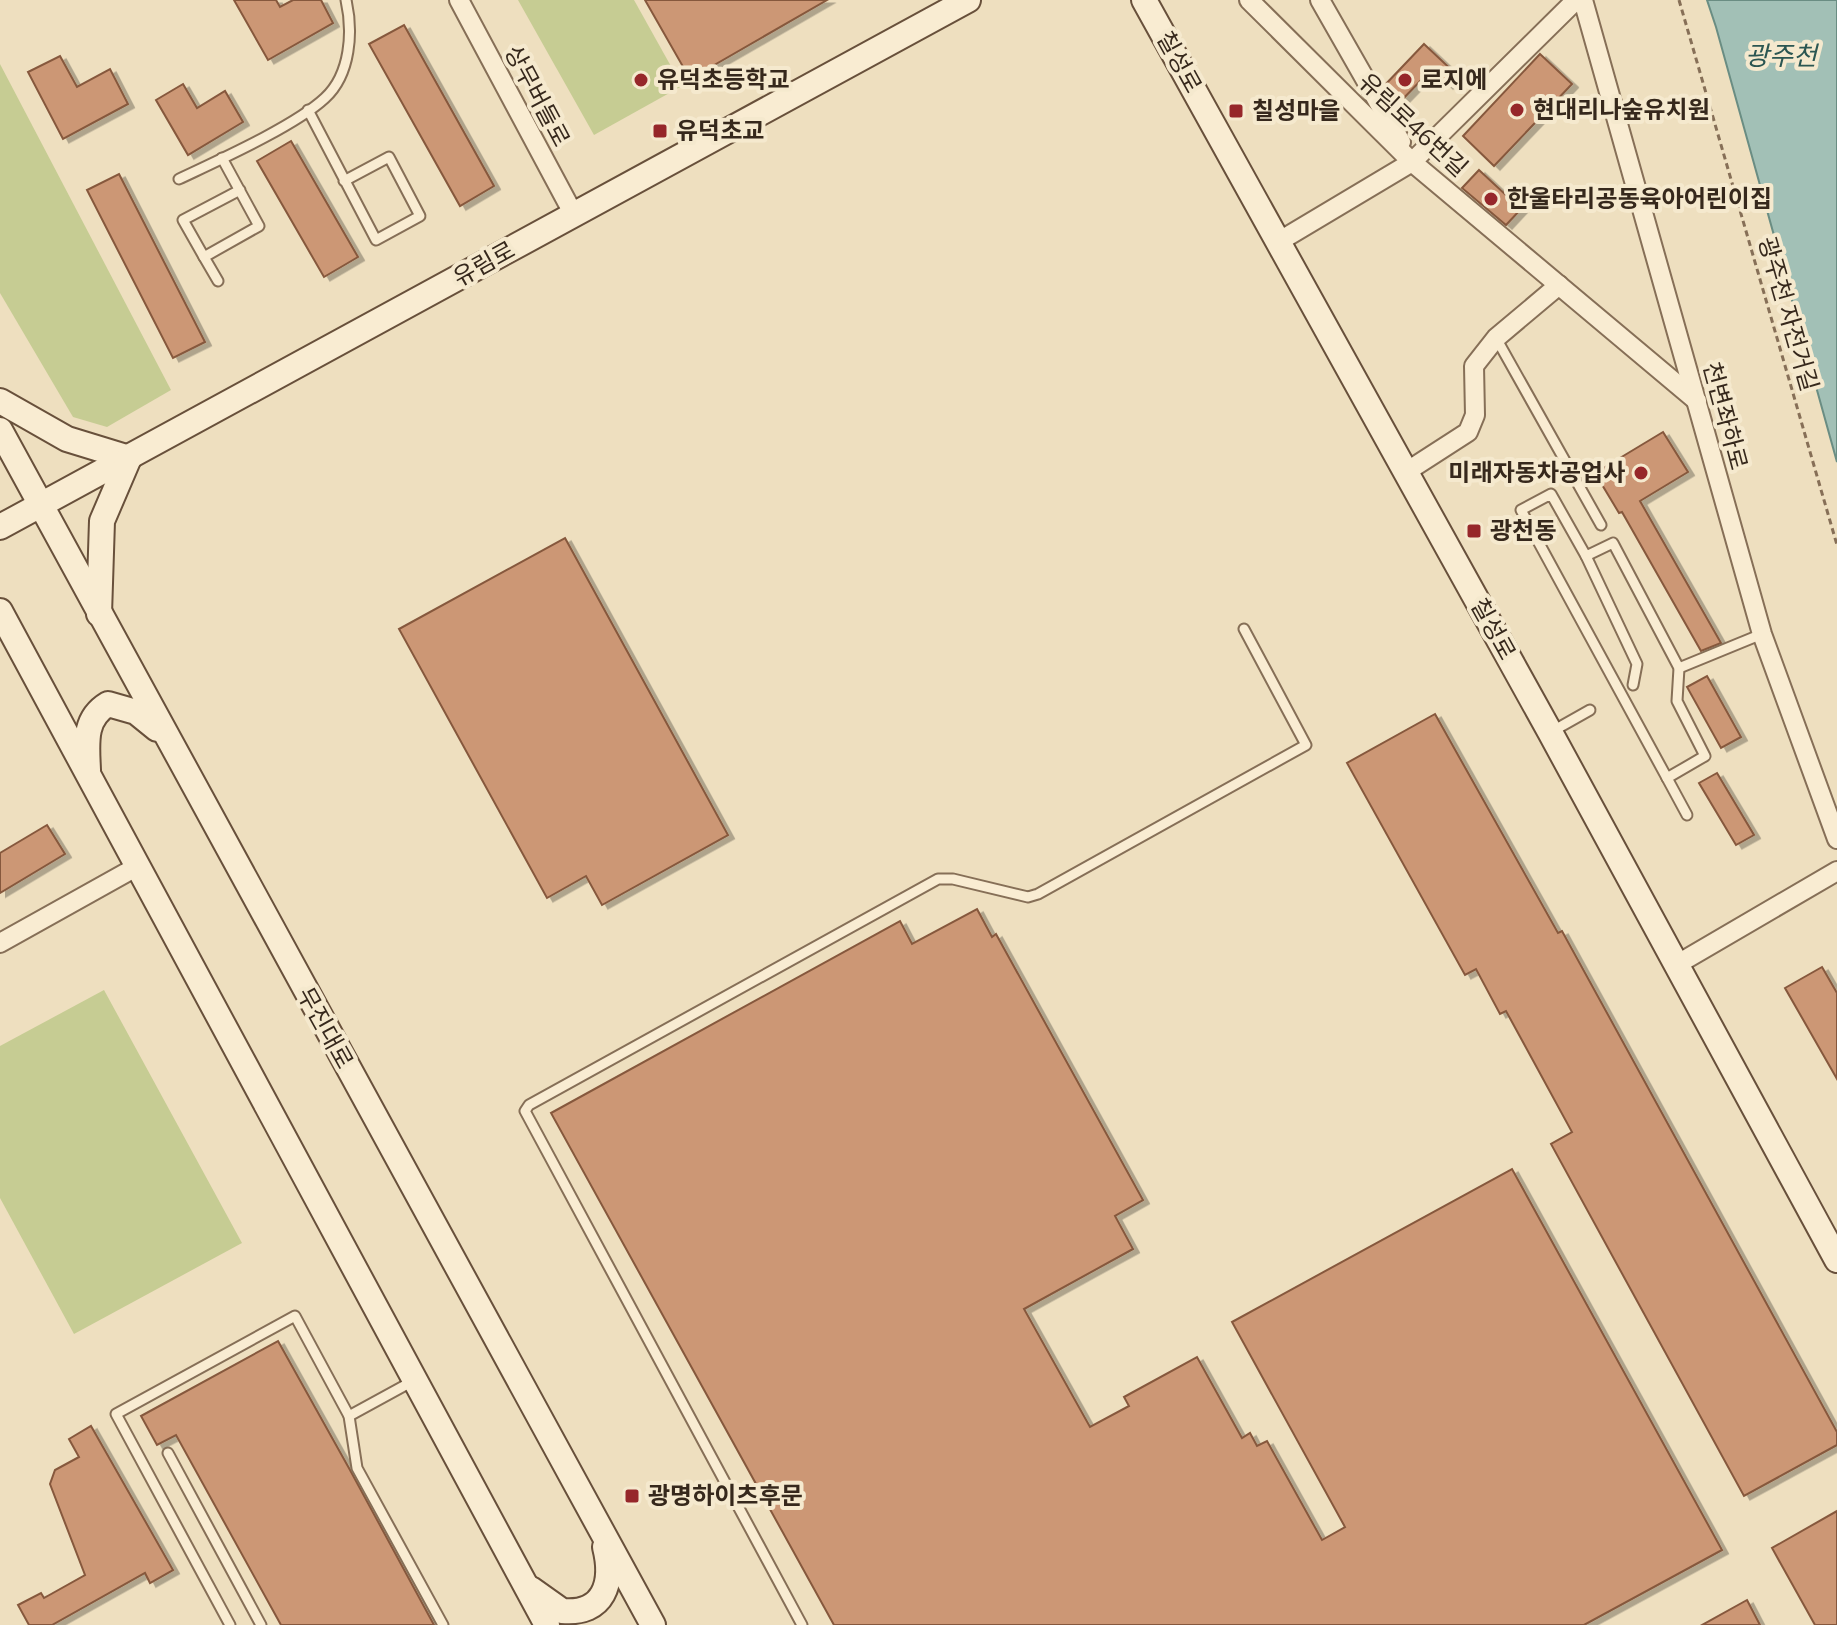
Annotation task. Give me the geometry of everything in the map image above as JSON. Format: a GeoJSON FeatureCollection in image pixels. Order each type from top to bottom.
{"type":"FeatureCollection","features":[{"type":"Feature","properties":{"kind":"street","name":"상무버들로"},"geometry":{"type":"LineString","coordinates":[[459,0],[574,215]]}},
{"type":"Feature","properties":{"kind":"street","name":"유림로"},"geometry":{"type":"LineString","coordinates":[[0,527],[968,0]]}},
{"type":"Feature","properties":{"kind":"street","name":"칠성로"},"geometry":{"type":"LineString","coordinates":[[1144,0],[1550,732],[1837,1260]]}},
{"type":"Feature","properties":{"kind":"street","name":"유림로46번길"},"geometry":{"type":"LineString","coordinates":[[1249,0],[1412,162],[1697,401]]}},
{"type":"Feature","properties":{"kind":"street"},"geometry":{"type":"LineString","coordinates":[[1320,0],[1412,162]]}},
{"type":"Feature","properties":{"kind":"street"},"geometry":{"type":"LineString","coordinates":[[1278,242],[1412,162],[1576,0]]}},
{"type":"Feature","properties":{"kind":"street","name":"천변좌하로"},"geometry":{"type":"LineString","coordinates":[[1583,0],[1762,634],[1837,839]]}},
{"type":"Feature","properties":{"kind":"street"},"geometry":{"type":"LineString","coordinates":[[1406,472],[1468,432],[1475,415],[1474,366],[1496,338],[1559,285]]}},
{"type":"Feature","properties":{"kind":"street"},"geometry":{"type":"LineString","coordinates":[[0,401],[67,439],[129,458],[102,521],[99,615]]}},
{"type":"Feature","properties":{"kind":"street","name":"무진대로"},"geometry":{"type":"LineString","coordinates":[[0,430],[653,1625]]}},
{"type":"Feature","properties":{"kind":"street"},"geometry":{"type":"LineString","coordinates":[[0,611],[547,1625]]}},
{"type":"Feature","properties":{"kind":"street"},"geometry":{"type":"LineString","coordinates":[[89,775],[87,734],[92,717],[108,704],[136,712],[165,736]]}},
{"type":"Feature","properties":{"kind":"street"},"geometry":{"type":"LineString","coordinates":[[0,943],[138,866]]}},
{"type":"Feature","properties":{"kind":"street"},"geometry":{"type":"LineString","coordinates":[[1676,965],[1837,871]]}},
{"type":"Feature","properties":{"kind":"street"},"geometry":{"type":"LineString","coordinates":[[524,1582],[562,1611],[591,1608],[601,1600],[607,1587],[609,1572],[602,1534]]}},
{"type":"Feature","properties":{"kind":"lane"},"geometry":{"type":"LineString","coordinates":[[179,179],[222,158],[327,97],[343,69],[352,28],[346,0]]}},
{"type":"Feature","properties":{"kind":"lane"},"geometry":{"type":"LineString","coordinates":[[308,110],[344,181],[376,240],[420,216],[389,157],[344,181]]}},
{"type":"Feature","properties":{"kind":"lane"},"geometry":{"type":"LineString","coordinates":[[204,257],[259,226],[222,158]]}},
{"type":"Feature","properties":{"kind":"lane"},"geometry":{"type":"LineString","coordinates":[[218,281],[183,220],[240,190]]}},
{"type":"Feature","properties":{"kind":"lane"},"geometry":{"type":"LineString","coordinates":[[1496,338],[1601,525]]}},
{"type":"Feature","properties":{"kind":"lane"},"geometry":{"type":"LineString","coordinates":[[1633,685],[1637,664],[1586,556],[1551,494],[1521,510],[1687,815]]}},
{"type":"Feature","properties":{"kind":"lane"},"geometry":{"type":"LineString","coordinates":[[1586,556],[1613,543],[1679,668],[1677,701],[1705,756],[1667,778]]}},
{"type":"Feature","properties":{"kind":"lane"},"geometry":{"type":"LineString","coordinates":[[802,1625],[525,1111],[529,1105],[938,879],[953,879],[1028,897],[1038,894],[1306,745],[1244,629]]}},
{"type":"Feature","properties":{"kind":"lane"},"geometry":{"type":"LineString","coordinates":[[1679,668],[1762,634]]}},
{"type":"Feature","properties":{"kind":"lane"},"geometry":{"type":"LineString","coordinates":[[1550,732],[1590,710]]}},
{"type":"Feature","properties":{"kind":"lane"},"geometry":{"type":"LineString","coordinates":[[230,1625],[116,1414],[295,1316],[349,1416],[357,1468],[443,1625]]}},
{"type":"Feature","properties":{"kind":"lane"},"geometry":{"type":"LineString","coordinates":[[349,1416],[416,1379]]}},
{"type":"Feature","properties":{"kind":"lane"},"geometry":{"type":"LineString","coordinates":[[168,1453],[261,1625]]}},
{"type":"Feature","properties":{"kind":"path","name":"광주천 자전거길"},"geometry":{"type":"LineString","coordinates":[[1679,0],[1837,545]]}},
{"type":"Feature","properties":{"kind":"green space"},"geometry":{"type":"Polygon","coordinates":[[[518,0],[634,0],[682,86],[594,135],[518,0]]]}},
{"type":"Feature","properties":{"kind":"green space"},"geometry":{"type":"Polygon","coordinates":[[[0,64],[171,390],[107,427],[73,417],[0,293],[0,64]]]}},
{"type":"Feature","properties":{"kind":"green space"},"geometry":{"type":"Polygon","coordinates":[[[104,990],[242,1243],[74,1334],[0,1198],[0,1046],[104,990]]]}},
{"type":"Feature","properties":{"kind":"water","name":"광주천"},"geometry":{"type":"Polygon","coordinates":[[[1707,0],[1837,0],[1837,462],[1716,27],[1707,0]]]}},
{"type":"Feature","properties":{"kind":"building"},"geometry":{"type":"Polygon","coordinates":[[[234,0],[276,0],[280,7],[293,0],[321,0],[333,23],[268,60],[234,0]]]}},
{"type":"Feature","properties":{"kind":"building"},"geometry":{"type":"Polygon","coordinates":[[[645,0],[827,0],[690,79],[645,0]]]}},
{"type":"Feature","properties":{"kind":"building"},"geometry":{"type":"Polygon","coordinates":[[[404,25],[494,186],[460,206],[369,44],[404,25]]]}},
{"type":"Feature","properties":{"kind":"building","name":"로지에"},"geometry":{"type":"Polygon","coordinates":[[[1424,44],[1457,75],[1447,85],[1431,70],[1395,107],[1383,87],[1424,44]]]}},
{"type":"Feature","properties":{"kind":"building","name":"현대리나숲유치원"},"geometry":{"type":"Polygon","coordinates":[[[1540,54],[1572,84],[1494,166],[1463,136],[1540,54]]]}},
{"type":"Feature","properties":{"kind":"building"},"geometry":{"type":"Polygon","coordinates":[[[60,56],[77,87],[110,69],[128,104],[63,139],[28,72],[60,56]]]}},
{"type":"Feature","properties":{"kind":"building"},"geometry":{"type":"Polygon","coordinates":[[[183,84],[197,108],[225,91],[243,122],[188,155],[156,100],[183,84]]]}},
{"type":"Feature","properties":{"kind":"building"},"geometry":{"type":"Polygon","coordinates":[[[291,141],[358,257],[324,277],[257,161],[291,141]]]}},
{"type":"Feature","properties":{"kind":"building","name":"한울타리공동육아어린이집"},"geometry":{"type":"Polygon","coordinates":[[[1479,170],[1521,209],[1506,225],[1462,188],[1479,170]]]}},
{"type":"Feature","properties":{"kind":"building"},"geometry":{"type":"Polygon","coordinates":[[[119,174],[205,342],[173,358],[87,190],[119,174]]]}},
{"type":"Feature","properties":{"kind":"building"},"geometry":{"type":"Polygon","coordinates":[[[1663,432],[1688,472],[1640,501],[1721,643],[1701,651],[1622,512],[1619,513],[1595,473],[1663,432]]]}},
{"type":"Feature","properties":{"kind":"building"},"geometry":{"type":"Polygon","coordinates":[[[565,538],[728,835],[602,905],[586,876],[547,898],[399,629],[565,538]]]}},
{"type":"Feature","properties":{"kind":"building"},"geometry":{"type":"Polygon","coordinates":[[[1707,676],[1741,737],[1721,748],[1687,687],[1707,676]]]}},
{"type":"Feature","properties":{"kind":"building"},"geometry":{"type":"Polygon","coordinates":[[[1435,714],[1558,933],[1562,931],[1837,1432],[1837,1445],[1744,1496],[1551,1144],[1572,1132],[1506,1011],[1500,1014],[1476,969],[1465,975],[1347,763],[1435,714]]]}},
{"type":"Feature","properties":{"kind":"building"},"geometry":{"type":"Polygon","coordinates":[[[1717,773],[1754,835],[1736,845],[1699,783],[1717,773]]]}},
{"type":"Feature","properties":{"kind":"building"},"geometry":{"type":"Polygon","coordinates":[[[47,825],[65,854],[0,893],[0,853],[47,825]]]}},
{"type":"Feature","properties":{"kind":"building"},"geometry":{"type":"Polygon","coordinates":[[[977,909],[992,937],[996,934],[1143,1200],[1115,1216],[1133,1249],[1024,1309],[1090,1427],[1129,1406],[1124,1397],[1197,1357],[1242,1438],[1250,1433],[1257,1446],[1267,1441],[1322,1540],[1345,1527],[1232,1322],[1512,1169],[1722,1550],[1584,1625],[834,1625],[551,1113],[900,921],[912,944],[977,909]]]}},
{"type":"Feature","properties":{"kind":"building"},"geometry":{"type":"Polygon","coordinates":[[[1822,967],[1837,993],[1837,1079],[1785,988],[1822,967]]]}},
{"type":"Feature","properties":{"kind":"building"},"geometry":{"type":"Polygon","coordinates":[[[278,1341],[434,1625],[281,1625],[176,1435],[157,1445],[141,1416],[278,1341]]]}},
{"type":"Feature","properties":{"kind":"building"},"geometry":{"type":"Polygon","coordinates":[[[91,1426],[173,1570],[150,1583],[145,1573],[52,1625],[29,1625],[18,1605],[41,1593],[44,1598],[85,1575],[50,1484],[55,1470],[79,1457],[69,1439],[91,1426]]]}},
{"type":"Feature","properties":{"kind":"building"},"geometry":{"type":"Polygon","coordinates":[[[1837,1511],[1837,1625],[1815,1625],[1772,1548],[1837,1511]]]}},
{"type":"Feature","properties":{"kind":"building"},"geometry":{"type":"Polygon","coordinates":[[[1747,1600],[1760,1625],[1702,1625],[1747,1600]]]}},
{"type":"Feature","properties":{"kind":"place","name":"유덕초등학교"},"geometry":{"type":"Point","coordinates":[641,80]}},
{"type":"Feature","properties":{"kind":"place","name":"로지에"},"geometry":{"type":"Point","coordinates":[1405,80]}},
{"type":"Feature","properties":{"kind":"place","name":"현대리나숲유치원"},"geometry":{"type":"Point","coordinates":[1517,110]}},
{"type":"Feature","properties":{"kind":"place","name":"칠성마을"},"geometry":{"type":"Point","coordinates":[1236,111]}},
{"type":"Feature","properties":{"kind":"place","name":"유덕초교"},"geometry":{"type":"Point","coordinates":[660,131]}},
{"type":"Feature","properties":{"kind":"place","name":"한울타리공동육아어린이집"},"geometry":{"type":"Point","coordinates":[1491,199]}},
{"type":"Feature","properties":{"kind":"place","name":"미래자동차공업사"},"geometry":{"type":"Point","coordinates":[1641,473]}},
{"type":"Feature","properties":{"kind":"place","name":"광천동"},"geometry":{"type":"Point","coordinates":[1474,531]}},
{"type":"Feature","properties":{"kind":"place","name":"광명하이츠후문"},"geometry":{"type":"Point","coordinates":[632,1496]}}]}
